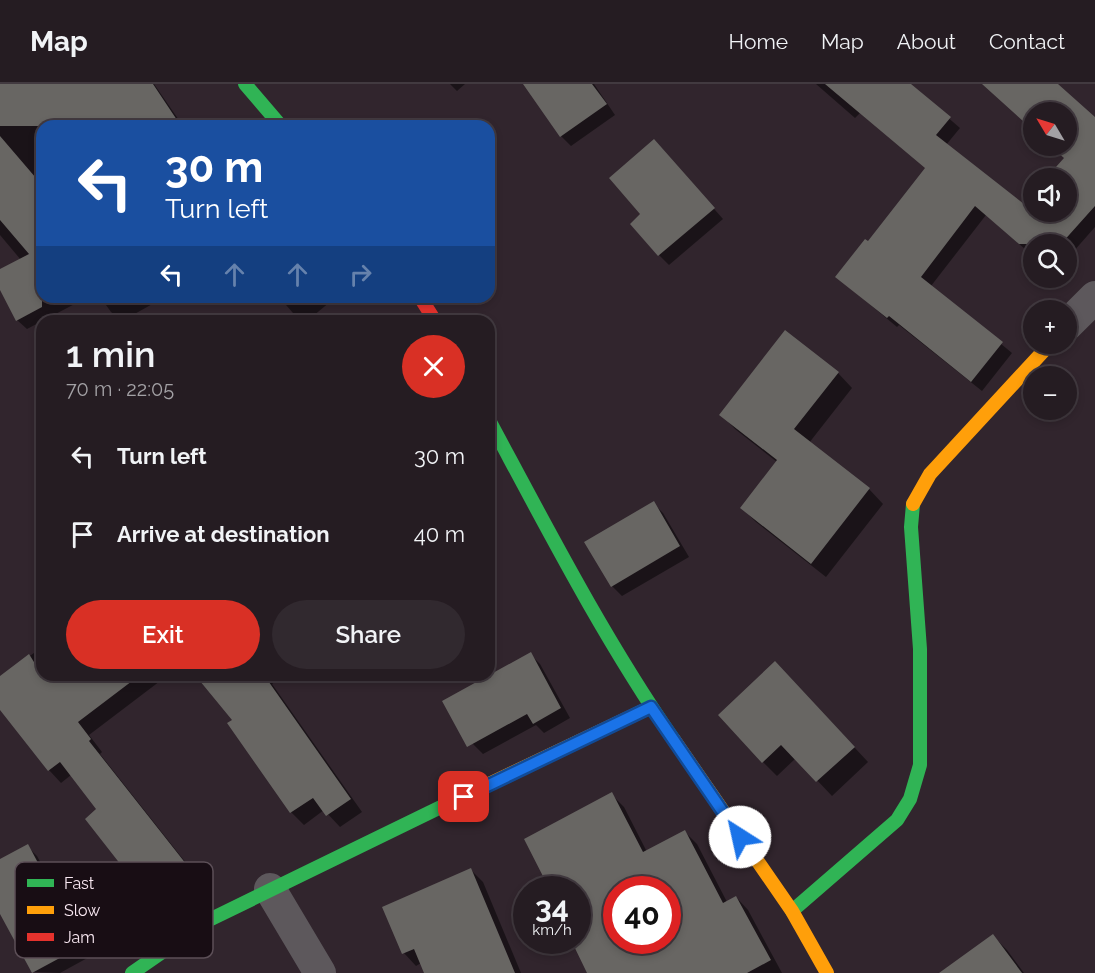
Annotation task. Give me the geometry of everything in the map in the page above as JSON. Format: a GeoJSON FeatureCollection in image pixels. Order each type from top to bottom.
{"type":"FeatureCollection","features":[{"type":"Feature","properties":{"kind":"street"},"geometry":{"type":"LineString","coordinates":[[245,84],[276,120]]}},
{"type":"Feature","properties":{"kind":"street"},"geometry":{"type":"LineString","coordinates":[[1077,315],[1095,297]]}},
{"type":"Feature","properties":{"kind":"street"},"geometry":{"type":"LineString","coordinates":[[792,911],[897,820],[910,799],[920,765],[920,649],[911,527],[913,504],[930,474],[1041,354]]}},
{"type":"Feature","properties":{"kind":"street"},"geometry":{"type":"LineString","coordinates":[[495,431],[570,570],[651,707],[792,911],[827,973]]}},
{"type":"Feature","properties":{"kind":"street"},"geometry":{"type":"LineString","coordinates":[[213,918],[651,707]]}},
{"type":"Feature","properties":{"kind":"street"},"geometry":{"type":"LineString","coordinates":[[270,890],[320,973]]}},
{"type":"Feature","properties":{"kind":"street"},"geometry":{"type":"LineString","coordinates":[[132,973],[154,958]]}},
{"type":"Feature","properties":{"kind":"building"},"geometry":{"type":"Polygon","coordinates":[[[0,84],[153,84],[177,120],[36,120],[36,126],[0,126],[0,84]]]}},
{"type":"Feature","properties":{"kind":"building"},"geometry":{"type":"Polygon","coordinates":[[[523,84],[592,84],[607,104],[560,137],[523,84]]]}},
{"type":"Feature","properties":{"kind":"building"},"geometry":{"type":"Polygon","coordinates":[[[825,84],[911,84],[951,117],[936,135],[1023,203],[1023,222],[1077,222],[1077,168],[1055,168],[1064,158],[1062,156],[1077,156],[1077,102],[1023,102],[1023,121],[982,84],[1058,84],[1095,117],[1095,206],[1070,234],[1023,234],[1023,244],[1019,244],[975,206],[921,277],[1003,342],[971,382],[889,316],[887,318],[835,277],[865,239],[868,241],[925,168],[825,84]]]}},
{"type":"Feature","properties":{"kind":"building"},"geometry":{"type":"Polygon","coordinates":[[[0,136],[36,178],[36,303],[42,303],[42,307],[16,321],[0,290],[0,269],[29,254],[0,220],[0,136]]]}},
{"type":"Feature","properties":{"kind":"building"},"geometry":{"type":"Polygon","coordinates":[[[654,139],[715,208],[658,256],[630,224],[640,214],[609,178],[654,139]]]}},
{"type":"Feature","properties":{"kind":"building"},"geometry":{"type":"Polygon","coordinates":[[[785,330],[839,372],[794,429],[870,488],[811,564],[740,508],[777,460],[719,415],[785,330]]]}},
{"type":"Feature","properties":{"kind":"building"},"geometry":{"type":"Polygon","coordinates":[[[654,501],[680,546],[611,587],[584,542],[654,501]]]}},
{"type":"Feature","properties":{"kind":"building"},"geometry":{"type":"Polygon","coordinates":[[[531,652],[561,708],[533,724],[527,714],[467,747],[442,701],[478,681],[495,681],[495,672],[531,652]]]}},
{"type":"Feature","properties":{"kind":"building"},"geometry":{"type":"Polygon","coordinates":[[[29,654],[36,665],[36,681],[132,681],[78,722],[91,739],[89,741],[185,862],[119,862],[85,819],[96,809],[60,762],[48,771],[0,710],[0,676],[29,654]]]}},
{"type":"Feature","properties":{"kind":"building"},"geometry":{"type":"Polygon","coordinates":[[[775,661],[855,747],[816,782],[781,745],[762,763],[718,715],[775,661]]]}},
{"type":"Feature","properties":{"kind":"building"},"geometry":{"type":"Polygon","coordinates":[[[200,681],[268,681],[351,799],[326,816],[313,798],[290,813],[227,723],[232,720],[200,681]]]}},
{"type":"Feature","properties":{"kind":"building"},"geometry":{"type":"Polygon","coordinates":[[[612,792],[643,852],[685,830],[723,903],[736,896],[771,960],[747,973],[587,973],[578,954],[591,954],[591,876],[543,876],[524,839],[612,792]]]}},
{"type":"Feature","properties":{"kind":"building"},"geometry":{"type":"Polygon","coordinates":[[[28,844],[38,862],[15,862],[15,942],[0,914],[0,859],[28,844]]]}},
{"type":"Feature","properties":{"kind":"building"},"geometry":{"type":"Polygon","coordinates":[[[471,868],[515,973],[424,973],[414,949],[402,954],[382,907],[471,868]]]}},
{"type":"Feature","properties":{"kind":"building"},"geometry":{"type":"Polygon","coordinates":[[[993,934],[1022,973],[939,973],[993,934]]]}},
{"type":"Feature","properties":{"kind":"building"},"geometry":{"type":"Polygon","coordinates":[[[24,958],[60,958],[32,973],[24,958]]]}},
{"type":"Feature","properties":{"kind":"traffic: fast"},"geometry":{"type":"LineString","coordinates":[[245,84],[276,120]]}},
{"type":"Feature","properties":{"kind":"traffic: fast"},"geometry":{"type":"LineString","coordinates":[[495,431],[600,623],[674,740]]}},
{"type":"Feature","properties":{"kind":"traffic: fast"},"geometry":{"type":"LineString","coordinates":[[792,911],[897,820],[910,799],[920,765],[920,649],[911,527],[913,504]]}},
{"type":"Feature","properties":{"kind":"traffic: fast"},"geometry":{"type":"LineString","coordinates":[[213,918],[447,804]]}},
{"type":"Feature","properties":{"kind":"traffic: fast"},"geometry":{"type":"LineString","coordinates":[[132,973],[154,958]]}},
{"type":"Feature","properties":{"kind":"traffic: slow"},"geometry":{"type":"LineString","coordinates":[[913,504],[930,474],[1041,354]]}},
{"type":"Feature","properties":{"kind":"traffic: slow"},"geometry":{"type":"LineString","coordinates":[[447,804],[651,707]]}},
{"type":"Feature","properties":{"kind":"traffic: slow"},"geometry":{"type":"LineString","coordinates":[[674,740],[792,911],[827,973]]}},
{"type":"Feature","properties":{"kind":"traffic: jam"},"geometry":{"type":"LineString","coordinates":[[424,303],[431,315]]}},
{"type":"Feature","properties":{"kind":"route"},"geometry":{"type":"LineString","coordinates":[[464,797],[651,707],[740,837]]}}]}
